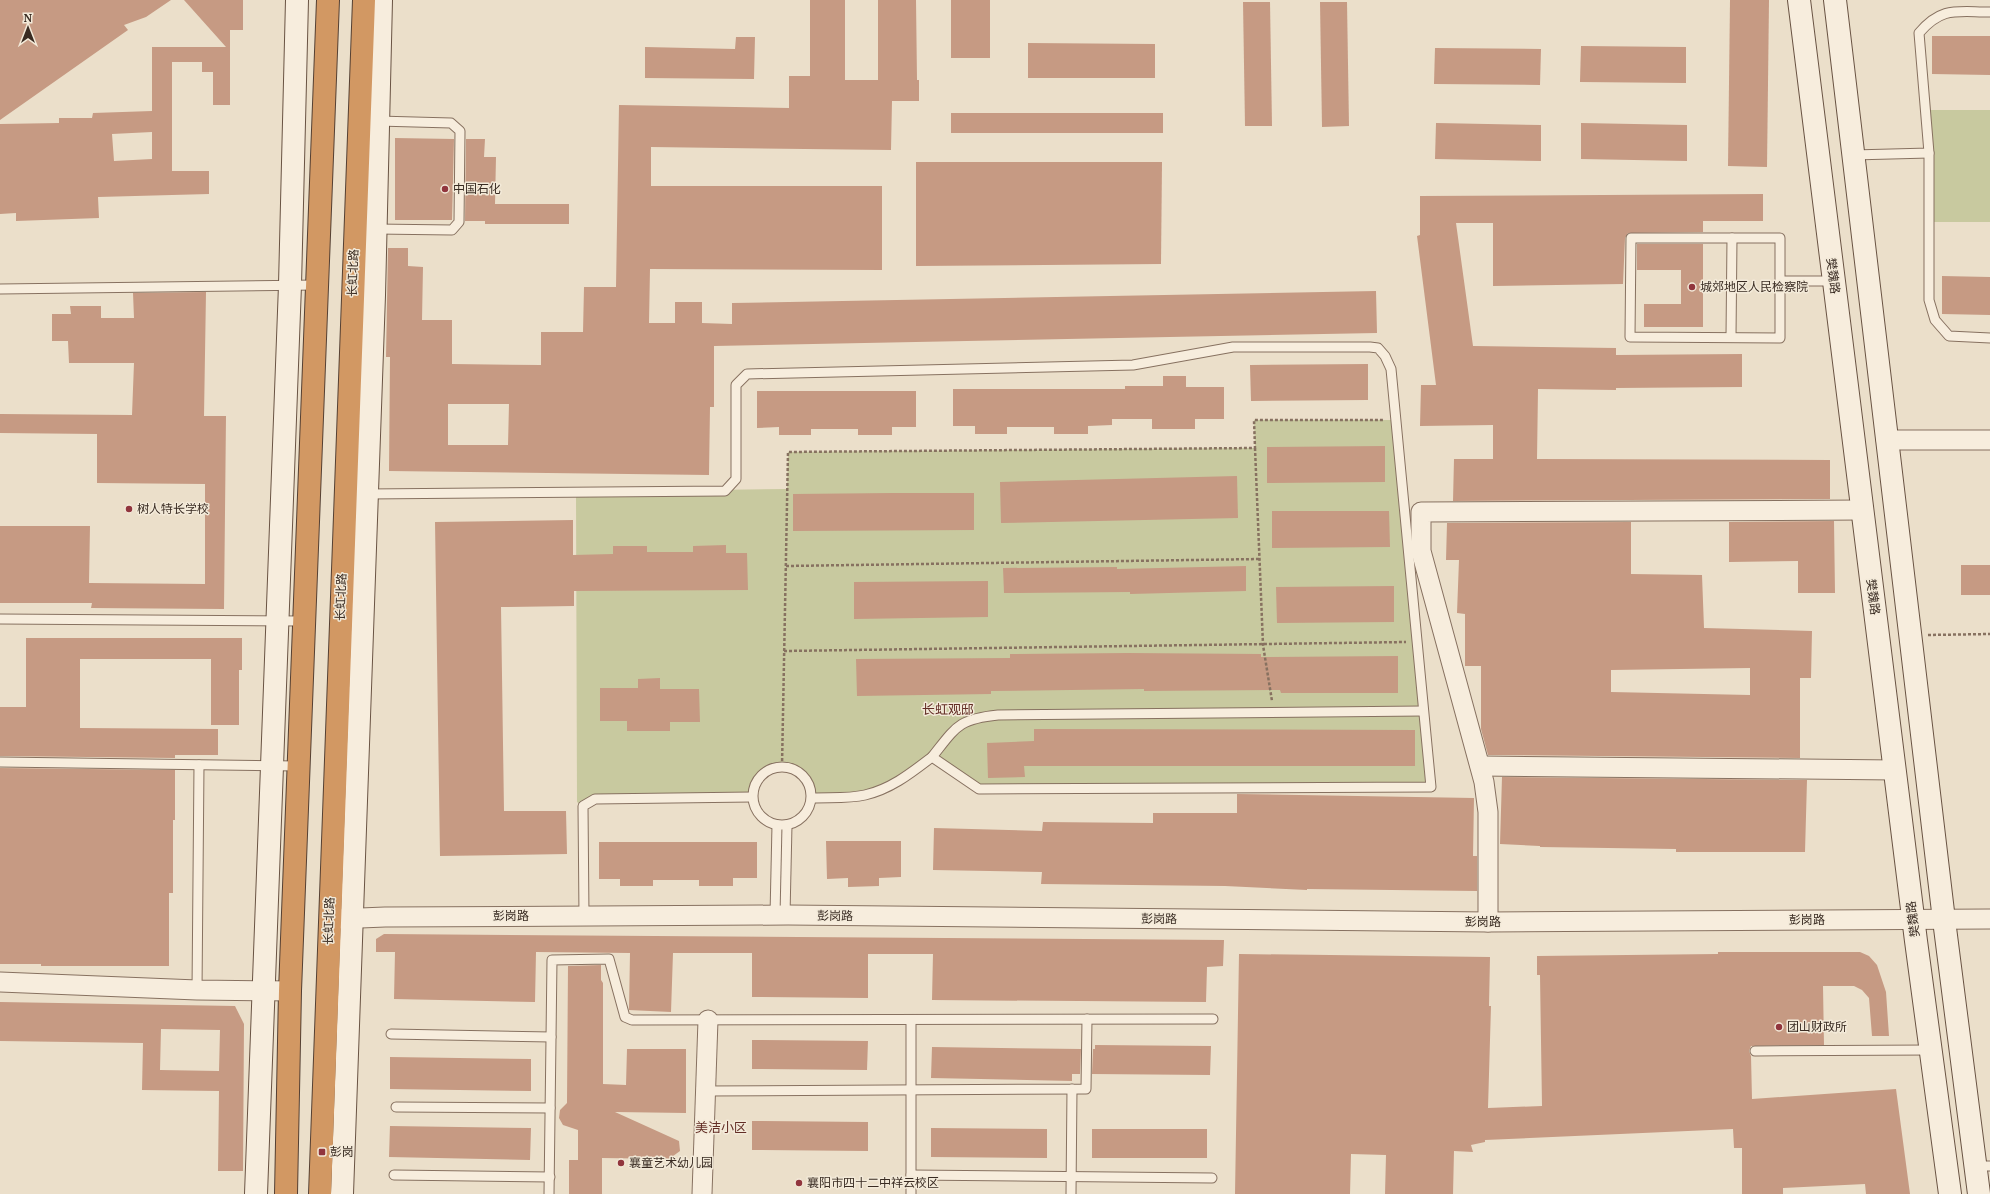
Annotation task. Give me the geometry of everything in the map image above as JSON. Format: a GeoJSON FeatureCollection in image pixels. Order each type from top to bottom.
{"type":"FeatureCollection","features":[{"type":"Feature","properties":{"kind":"highway"},"geometry":{"type":"LineString","coordinates":[[286,1194],[290,991],[328,0]]}},
{"type":"Feature","properties":{"kind":"highway","name":"长虹北路"},"geometry":{"type":"LineString","coordinates":[[320,1194],[364,0]]}},
{"type":"Feature","properties":{"kind":"street"},"geometry":{"type":"LineString","coordinates":[[256,1194],[290,285],[297,0]]}},
{"type":"Feature","properties":{"kind":"street"},"geometry":{"type":"LineString","coordinates":[[342,1194],[353,918],[376,229],[381,0]]}},
{"type":"Feature","properties":{"kind":"street","name":"樊魏路"},"geometry":{"type":"LineString","coordinates":[[1799,0],[1895,770],[1950,1194]]}},
{"type":"Feature","properties":{"kind":"street"},"geometry":{"type":"LineString","coordinates":[[1835,0],[1944,920],[1983,1166],[1979,1194]]}},
{"type":"Feature","properties":{"kind":"street"},"geometry":{"type":"LineString","coordinates":[[1886,440],[1990,440]]}},
{"type":"Feature","properties":{"kind":"street"},"geometry":{"type":"LineString","coordinates":[[1488,922],[1488,812],[1480,766],[1421,551],[1421,512],[1863,510]]}},
{"type":"Feature","properties":{"kind":"street"},"geometry":{"type":"LineString","coordinates":[[1480,766],[1895,770]]}},
{"type":"Feature","properties":{"kind":"street","name":"彭岗路"},"geometry":{"type":"LineString","coordinates":[[329,919],[780,915],[1488,922],[1990,919]]}},
{"type":"Feature","properties":{"kind":"street"},"geometry":{"type":"LineString","coordinates":[[0,982],[197,990],[290,991]]}},
{"type":"Feature","properties":{"kind":"street"},"geometry":{"type":"LineString","coordinates":[[702,1194],[708,1020]]}},
{"type":"Feature","properties":{"kind":"lane"},"geometry":{"type":"LineString","coordinates":[[1990,12],[1946,12],[1929,21],[1919,33],[1929,153],[1929,300],[1935,320],[1949,336],[1990,338]]}},
{"type":"Feature","properties":{"kind":"lane"},"geometry":{"type":"LineString","coordinates":[[376,229],[452,230],[459,222],[460,130],[451,123],[378,120]]}},
{"type":"Feature","properties":{"kind":"lane"},"geometry":{"type":"LineString","coordinates":[[1853,155],[1929,153]]}},
{"type":"Feature","properties":{"kind":"lane"},"geometry":{"type":"LineString","coordinates":[[1631,238],[1780,238],[1780,281],[1780,338],[1630,337],[1631,238]]}},
{"type":"Feature","properties":{"kind":"lane"},"geometry":{"type":"LineString","coordinates":[[1731,337],[1732,238]]}},
{"type":"Feature","properties":{"kind":"lane"},"geometry":{"type":"LineString","coordinates":[[1780,281],[1834,281]]}},
{"type":"Feature","properties":{"kind":"lane"},"geometry":{"type":"LineString","coordinates":[[0,289],[317,285]]}},
{"type":"Feature","properties":{"kind":"lane"},"geometry":{"type":"LineString","coordinates":[[367,494],[725,491],[736,479],[736,385],[747,374],[1133,365],[1233,347],[1378,348],[1385,356],[1391,369],[1431,787],[979,789],[932,757]]}},
{"type":"Feature","properties":{"kind":"lane"},"geometry":{"type":"LineString","coordinates":[[0,618],[304,621]]}},
{"type":"Feature","properties":{"kind":"lane"},"geometry":{"type":"LineString","coordinates":[[812,798],[864,795],[889,786],[908,776],[932,757],[957,727],[974,718],[998,715],[1424,711]]}},
{"type":"Feature","properties":{"kind":"lane"},"geometry":{"type":"LineString","coordinates":[[0,762],[299,766]]}},
{"type":"Feature","properties":{"kind":"lane"},"geometry":{"type":"LineString","coordinates":[[197,990],[199,765]]}},
{"type":"Feature","properties":{"kind":"lane"},"geometry":{"type":"LineString","coordinates":[[782,766],[796,770],[807,779],[811,788],[812,798],[804,816],[796,822],[787,825],[777,825],[767,821],[760,815],[754,807],[752,797],[753,788],[757,779],[764,772],[773,767],[782,766]]}},
{"type":"Feature","properties":{"kind":"lane"},"geometry":{"type":"LineString","coordinates":[[584,916],[583,806],[595,799],[752,797]]}},
{"type":"Feature","properties":{"kind":"lane"},"geometry":{"type":"LineString","coordinates":[[777,825],[780,915]]}},
{"type":"Feature","properties":{"kind":"lane"},"geometry":{"type":"LineString","coordinates":[[780,915],[787,825]]}},
{"type":"Feature","properties":{"kind":"lane"},"geometry":{"type":"LineString","coordinates":[[550,1194],[552,960],[609,959],[625,1017],[632,1020],[1213,1019]]}},
{"type":"Feature","properties":{"kind":"lane"},"geometry":{"type":"LineString","coordinates":[[706,1091],[1086,1089],[1087,1019]]}},
{"type":"Feature","properties":{"kind":"lane"},"geometry":{"type":"LineString","coordinates":[[911,1020],[911,1194]]}},
{"type":"Feature","properties":{"kind":"lane"},"geometry":{"type":"LineString","coordinates":[[391,1034],[551,1036]]}},
{"type":"Feature","properties":{"kind":"lane"},"geometry":{"type":"LineString","coordinates":[[1755,1051],[1931,1050]]}},
{"type":"Feature","properties":{"kind":"lane"},"geometry":{"type":"LineString","coordinates":[[1071,1194],[1072,1089]]}},
{"type":"Feature","properties":{"kind":"lane"},"geometry":{"type":"LineString","coordinates":[[396,1107],[550,1108]]}},
{"type":"Feature","properties":{"kind":"lane"},"geometry":{"type":"LineString","coordinates":[[394,1175],[550,1177]]}},
{"type":"Feature","properties":{"kind":"lane"},"geometry":{"type":"LineString","coordinates":[[911,1175],[1212,1178]]}},
{"type":"Feature","properties":{"kind":"path"},"geometry":{"type":"LineString","coordinates":[[1274,712],[1264,645],[1254,420],[1396,420]]}},
{"type":"Feature","properties":{"kind":"path"},"geometry":{"type":"LineString","coordinates":[[782,766],[788,452],[1255,448]]}},
{"type":"Feature","properties":{"kind":"path"},"geometry":{"type":"LineString","coordinates":[[786,566],[1260,559]]}},
{"type":"Feature","properties":{"kind":"path"},"geometry":{"type":"LineString","coordinates":[[1910,635],[1990,634]]}},
{"type":"Feature","properties":{"kind":"path"},"geometry":{"type":"LineString","coordinates":[[784,651],[1417,642]]}},
{"type":"Feature","properties":{"kind":"green space"},"geometry":{"type":"Polygon","coordinates":[[[1925,110],[1990,110],[1990,222],[1929,222],[1925,110]]]}},
{"type":"Feature","properties":{"kind":"green space"},"geometry":{"type":"Polygon","coordinates":[[[1254,420],[1396,420],[1431,787],[979,789],[932,757],[908,776],[864,795],[812,798],[808,784],[801,774],[792,768],[782,766],[771,768],[762,774],[756,783],[752,797],[595,799],[583,806],[577,802],[576,492],[787,489],[788,452],[1255,448],[1254,420]]]}},
{"type":"Feature","properties":{"kind":"building"},"geometry":{"type":"Polygon","coordinates":[[[0,0],[171,0],[146,17],[124,25],[128,30],[0,120],[0,0]]]}},
{"type":"Feature","properties":{"kind":"building"},"geometry":{"type":"Polygon","coordinates":[[[184,0],[243,0],[243,30],[230,30],[230,105],[213,105],[213,72],[202,72],[202,62],[172,62],[172,171],[209,171],[209,194],[98,197],[99,218],[16,221],[16,213],[0,214],[0,124],[59,123],[59,118],[92,118],[93,113],[152,111],[152,47],[226,47],[184,0]],[[152,132],[112,134],[114,161],[152,159],[152,132]]]}},
{"type":"Feature","properties":{"kind":"building"},"geometry":{"type":"Polygon","coordinates":[[[810,0],[845,0],[845,80],[878,80],[878,0],[916,0],[917,80],[919,80],[919,101],[892,101],[891,150],[651,147],[651,186],[882,186],[882,270],[650,269],[649,323],[675,323],[675,302],[702,302],[702,323],[732,324],[732,303],[1376,291],[1377,333],[714,346],[714,407],[710,407],[709,475],[389,471],[390,357],[386,357],[388,248],[408,248],[408,266],[423,267],[422,320],[452,320],[452,364],[541,365],[541,332],[583,332],[584,287],[616,287],[619,105],[789,108],[789,76],[810,76],[810,0]],[[448,404],[448,445],[508,445],[509,404],[448,404]]]}},
{"type":"Feature","properties":{"kind":"building"},"geometry":{"type":"Polygon","coordinates":[[[951,0],[990,0],[990,58],[951,58],[951,0]]]}},
{"type":"Feature","properties":{"kind":"building"},"geometry":{"type":"Polygon","coordinates":[[[1730,0],[1769,0],[1767,167],[1728,166],[1730,0]]]}},
{"type":"Feature","properties":{"kind":"building"},"geometry":{"type":"Polygon","coordinates":[[[1243,2],[1270,2],[1272,126],[1245,126],[1243,2]]]}},
{"type":"Feature","properties":{"kind":"building"},"geometry":{"type":"Polygon","coordinates":[[[1320,2],[1347,2],[1349,126],[1322,127],[1320,2]]]}},
{"type":"Feature","properties":{"kind":"building"},"geometry":{"type":"Polygon","coordinates":[[[1932,36],[1990,36],[1990,75],[1932,74],[1932,36]]]}},
{"type":"Feature","properties":{"kind":"building"},"geometry":{"type":"Polygon","coordinates":[[[736,37],[755,37],[754,79],[645,78],[645,47],[735,49],[736,37]]]}},
{"type":"Feature","properties":{"kind":"building"},"geometry":{"type":"Polygon","coordinates":[[[1028,43],[1155,44],[1155,78],[1028,78],[1028,43]]]}},
{"type":"Feature","properties":{"kind":"building"},"geometry":{"type":"Polygon","coordinates":[[[1581,46],[1686,47],[1686,83],[1580,82],[1581,46]]]}},
{"type":"Feature","properties":{"kind":"building"},"geometry":{"type":"Polygon","coordinates":[[[1435,48],[1541,49],[1540,85],[1434,84],[1435,48]]]}},
{"type":"Feature","properties":{"kind":"building"},"geometry":{"type":"Polygon","coordinates":[[[951,113],[1163,113],[1163,133],[951,133],[951,113]]]}},
{"type":"Feature","properties":{"kind":"building"},"geometry":{"type":"Polygon","coordinates":[[[1436,123],[1541,125],[1541,161],[1435,159],[1436,123]]]}},
{"type":"Feature","properties":{"kind":"building"},"geometry":{"type":"Polygon","coordinates":[[[1581,123],[1687,125],[1687,161],[1581,159],[1581,123]]]}},
{"type":"Feature","properties":{"kind":"building"},"geometry":{"type":"Polygon","coordinates":[[[395,138],[454,139],[452,220],[395,220],[395,138]]]}},
{"type":"Feature","properties":{"kind":"building"},"geometry":{"type":"Polygon","coordinates":[[[466,139],[485,139],[484,157],[496,157],[495,204],[569,204],[569,224],[485,224],[485,221],[465,221],[466,139]]]}},
{"type":"Feature","properties":{"kind":"building"},"geometry":{"type":"Polygon","coordinates":[[[916,162],[1162,162],[1161,264],[916,266],[916,162]]]}},
{"type":"Feature","properties":{"kind":"building"},"geometry":{"type":"Polygon","coordinates":[[[1763,194],[1763,221],[1703,221],[1703,232],[1628,233],[1625,238],[1623,284],[1493,286],[1493,223],[1456,223],[1473,346],[1616,348],[1616,355],[1742,354],[1742,387],[1616,388],[1616,390],[1538,389],[1537,459],[1830,460],[1830,499],[1453,501],[1454,459],[1493,459],[1493,425],[1420,426],[1421,385],[1436,385],[1417,236],[1420,235],[1420,196],[1763,194]]]}},
{"type":"Feature","properties":{"kind":"building","name":"城郊地区人民检察院"},"geometry":{"type":"Polygon","coordinates":[[[1637,244],[1703,244],[1703,327],[1644,327],[1644,304],[1681,304],[1681,270],[1637,270],[1637,244]]]}},
{"type":"Feature","properties":{"kind":"building"},"geometry":{"type":"Polygon","coordinates":[[[1942,276],[1990,277],[1990,315],[1942,314],[1942,276]]]}},
{"type":"Feature","properties":{"kind":"building"},"geometry":{"type":"Polygon","coordinates":[[[206,292],[204,416],[226,416],[224,609],[91,608],[92,603],[0,603],[0,526],[90,526],[89,583],[205,584],[205,484],[97,483],[97,434],[0,433],[0,414],[132,415],[134,363],[69,363],[68,341],[52,341],[52,314],[71,314],[70,306],[101,306],[101,318],[134,318],[133,293],[206,292]]]}},
{"type":"Feature","properties":{"kind":"building"},"geometry":{"type":"Polygon","coordinates":[[[1368,364],[1368,400],[1251,401],[1250,365],[1368,364]]]}},
{"type":"Feature","properties":{"kind":"building"},"geometry":{"type":"Polygon","coordinates":[[[1163,376],[1186,376],[1186,387],[1224,387],[1224,419],[1195,419],[1195,429],[1152,429],[1152,419],[1112,419],[1112,425],[1088,426],[1088,434],[1054,434],[1054,427],[1007,427],[1007,434],[975,434],[975,426],[953,426],[953,389],[1125,389],[1125,386],[1163,386],[1163,376]]]}},
{"type":"Feature","properties":{"kind":"building"},"geometry":{"type":"Polygon","coordinates":[[[757,391],[916,391],[916,427],[892,427],[892,435],[858,435],[858,429],[811,429],[811,435],[779,435],[779,427],[757,428],[757,391]]]}},
{"type":"Feature","properties":{"kind":"building"},"geometry":{"type":"Polygon","coordinates":[[[1385,446],[1385,482],[1267,483],[1267,447],[1385,446]]]}},
{"type":"Feature","properties":{"kind":"building"},"geometry":{"type":"Polygon","coordinates":[[[1237,476],[1238,518],[1001,523],[1000,482],[1237,476]]]}},
{"type":"Feature","properties":{"kind":"building"},"geometry":{"type":"Polygon","coordinates":[[[974,493],[974,530],[793,531],[793,494],[974,493]]]}},
{"type":"Feature","properties":{"kind":"building"},"geometry":{"type":"Polygon","coordinates":[[[1272,511],[1389,511],[1390,547],[1272,548],[1272,511]]]}},
{"type":"Feature","properties":{"kind":"building"},"geometry":{"type":"Polygon","coordinates":[[[573,520],[573,555],[613,554],[613,546],[647,546],[647,552],[693,552],[693,546],[726,545],[726,553],[747,553],[748,590],[574,591],[574,606],[501,607],[504,811],[566,811],[567,854],[440,856],[435,522],[573,520]]]}},
{"type":"Feature","properties":{"kind":"building"},"geometry":{"type":"Polygon","coordinates":[[[1834,521],[1835,593],[1798,593],[1798,561],[1729,562],[1729,522],[1834,521]]]}},
{"type":"Feature","properties":{"kind":"building"},"geometry":{"type":"Polygon","coordinates":[[[1631,522],[1631,574],[1702,575],[1704,628],[1812,631],[1811,678],[1800,678],[1800,758],[1488,755],[1481,729],[1481,666],[1465,666],[1465,614],[1457,613],[1459,560],[1446,560],[1447,523],[1631,522]],[[1750,668],[1611,670],[1611,692],[1750,695],[1750,668]]]}},
{"type":"Feature","properties":{"kind":"building"},"geometry":{"type":"Polygon","coordinates":[[[1961,565],[1990,565],[1990,595],[1961,595],[1961,565]]]}},
{"type":"Feature","properties":{"kind":"building"},"geometry":{"type":"Polygon","coordinates":[[[1246,566],[1246,591],[1130,594],[1130,592],[1004,593],[1003,568],[1117,567],[1117,569],[1246,566]]]}},
{"type":"Feature","properties":{"kind":"building"},"geometry":{"type":"Polygon","coordinates":[[[988,581],[988,617],[854,619],[854,582],[988,581]]]}},
{"type":"Feature","properties":{"kind":"building"},"geometry":{"type":"Polygon","coordinates":[[[1394,586],[1394,622],[1277,623],[1276,587],[1394,586]]]}},
{"type":"Feature","properties":{"kind":"building"},"geometry":{"type":"Polygon","coordinates":[[[26,638],[242,638],[242,670],[239,670],[239,725],[211,725],[211,659],[80,659],[80,728],[218,729],[218,755],[175,755],[175,758],[0,756],[0,707],[26,707],[26,638]]]}},
{"type":"Feature","properties":{"kind":"building"},"geometry":{"type":"Polygon","coordinates":[[[1010,654],[1261,654],[1261,657],[1398,656],[1398,693],[1281,693],[1280,690],[1144,691],[1144,689],[991,691],[991,694],[857,696],[856,659],[1010,658],[1010,654]]]}},
{"type":"Feature","properties":{"kind":"building"},"geometry":{"type":"Polygon","coordinates":[[[660,678],[660,689],[699,689],[700,722],[670,722],[670,731],[627,731],[627,721],[600,721],[600,688],[638,688],[638,679],[660,678]]]}},
{"type":"Feature","properties":{"kind":"building"},"geometry":{"type":"Polygon","coordinates":[[[1034,729],[1415,730],[1415,766],[1024,766],[1025,777],[988,778],[987,743],[1034,741],[1034,729]]]}},
{"type":"Feature","properties":{"kind":"building"},"geometry":{"type":"Polygon","coordinates":[[[0,768],[175,770],[173,893],[169,893],[169,966],[41,966],[41,964],[0,964],[0,768]]]}},
{"type":"Feature","properties":{"kind":"building"},"geometry":{"type":"Polygon","coordinates":[[[1502,777],[1807,780],[1805,852],[1676,852],[1676,849],[1540,847],[1500,844],[1502,777]]]}},
{"type":"Feature","properties":{"kind":"building"},"geometry":{"type":"Polygon","coordinates":[[[1237,794],[1474,798],[1473,856],[1477,856],[1477,891],[1307,890],[1225,886],[1041,884],[1042,872],[933,870],[934,828],[1042,831],[1043,822],[1153,823],[1153,813],[1237,813],[1237,794]]]}},
{"type":"Feature","properties":{"kind":"building"},"geometry":{"type":"Polygon","coordinates":[[[826,841],[901,841],[901,877],[879,878],[879,886],[848,887],[848,878],[827,879],[826,841]]]}},
{"type":"Feature","properties":{"kind":"building"},"geometry":{"type":"Polygon","coordinates":[[[599,842],[757,842],[757,878],[733,878],[733,886],[699,886],[699,880],[653,880],[653,886],[620,886],[620,879],[599,879],[599,842]]]}},
{"type":"Feature","properties":{"kind":"building"},"geometry":{"type":"Polygon","coordinates":[[[384,934],[1224,940],[1223,966],[1207,967],[1206,1002],[932,1000],[933,954],[868,954],[868,998],[752,997],[752,953],[673,953],[671,1012],[629,1010],[630,953],[536,952],[535,1002],[394,999],[395,952],[376,952],[376,939],[384,934]]]}},
{"type":"Feature","properties":{"kind":"building"},"geometry":{"type":"Polygon","coordinates":[[[1718,952],[1860,952],[1869,956],[1877,965],[1886,992],[1889,1036],[1872,1036],[1869,998],[1862,990],[1854,986],[1823,986],[1824,1045],[1751,1046],[1749,1051],[1751,1056],[1752,1099],[1896,1089],[1910,1194],[1866,1194],[1865,1184],[1783,1188],[1783,1194],[1742,1194],[1742,1148],[1734,1148],[1733,1129],[1485,1140],[1485,1142],[1471,1145],[1473,1152],[1454,1151],[1453,1194],[1385,1194],[1386,1155],[1351,1154],[1350,1194],[1235,1194],[1239,954],[1490,957],[1489,1006],[1491,1006],[1488,1108],[1542,1106],[1540,975],[1537,975],[1537,956],[1718,954],[1718,952]]]}},
{"type":"Feature","properties":{"kind":"building"},"geometry":{"type":"Polygon","coordinates":[[[601,965],[601,980],[603,983],[603,1084],[626,1085],[627,1049],[686,1049],[686,1113],[615,1112],[679,1141],[680,1151],[669,1159],[602,1158],[602,1194],[569,1194],[569,1160],[578,1160],[578,1130],[563,1125],[559,1118],[560,1110],[567,1103],[568,966],[601,965]]]}},
{"type":"Feature","properties":{"kind":"building"},"geometry":{"type":"Polygon","coordinates":[[[0,1002],[235,1006],[244,1024],[243,1171],[218,1171],[219,1091],[142,1090],[143,1043],[0,1041],[0,1002]],[[161,1029],[160,1070],[219,1071],[220,1030],[161,1029]]]}},
{"type":"Feature","properties":{"kind":"building"},"geometry":{"type":"Polygon","coordinates":[[[752,1040],[868,1041],[867,1070],[752,1069],[752,1040]]]}},
{"type":"Feature","properties":{"kind":"building"},"geometry":{"type":"Polygon","coordinates":[[[1095,1045],[1211,1046],[1210,1075],[1092,1074],[1093,1049],[1095,1049],[1095,1045]]]}},
{"type":"Feature","properties":{"kind":"building"},"geometry":{"type":"Polygon","coordinates":[[[932,1047],[1081,1049],[1080,1074],[1072,1074],[1072,1081],[931,1078],[932,1047]]]}},
{"type":"Feature","properties":{"kind":"building"},"geometry":{"type":"Polygon","coordinates":[[[390,1057],[531,1059],[531,1091],[390,1089],[390,1057]]]}},
{"type":"Feature","properties":{"kind":"building"},"geometry":{"type":"Polygon","coordinates":[[[752,1121],[868,1122],[868,1151],[752,1150],[752,1121]]]}},
{"type":"Feature","properties":{"kind":"building"},"geometry":{"type":"Polygon","coordinates":[[[390,1126],[531,1128],[530,1160],[389,1157],[390,1126]]]}},
{"type":"Feature","properties":{"kind":"building"},"geometry":{"type":"Polygon","coordinates":[[[931,1128],[1047,1129],[1047,1158],[931,1157],[931,1128]]]}},
{"type":"Feature","properties":{"kind":"building"},"geometry":{"type":"Polygon","coordinates":[[[1092,1129],[1207,1129],[1207,1158],[1092,1158],[1092,1129]]]}},
{"type":"Feature","properties":{"kind":"place","name":"中国石化"},"geometry":{"type":"Point","coordinates":[445,189]}},
{"type":"Feature","properties":{"kind":"place","name":"城郊地区人民检察院"},"geometry":{"type":"Point","coordinates":[1692,287]}},
{"type":"Feature","properties":{"kind":"place","name":"树人特长学校"},"geometry":{"type":"Point","coordinates":[129,509]}},
{"type":"Feature","properties":{"kind":"place","name":"团山财政所"},"geometry":{"type":"Point","coordinates":[1779,1027]}},
{"type":"Feature","properties":{"kind":"place","name":"彭岗"},"geometry":{"type":"Point","coordinates":[322,1152]}},
{"type":"Feature","properties":{"kind":"place","name":"襄童艺术幼儿园"},"geometry":{"type":"Point","coordinates":[621,1163]}},
{"type":"Feature","properties":{"kind":"place","name":"襄阳市四十二中祥云校区"},"geometry":{"type":"Point","coordinates":[799,1183]}},
{"type":"Feature","properties":{"kind":"district","name":"长虹观邸"},"geometry":{"type":"Point","coordinates":[948,709]}},
{"type":"Feature","properties":{"kind":"district","name":"美洁小区"},"geometry":{"type":"Point","coordinates":[721,1127]}}]}
